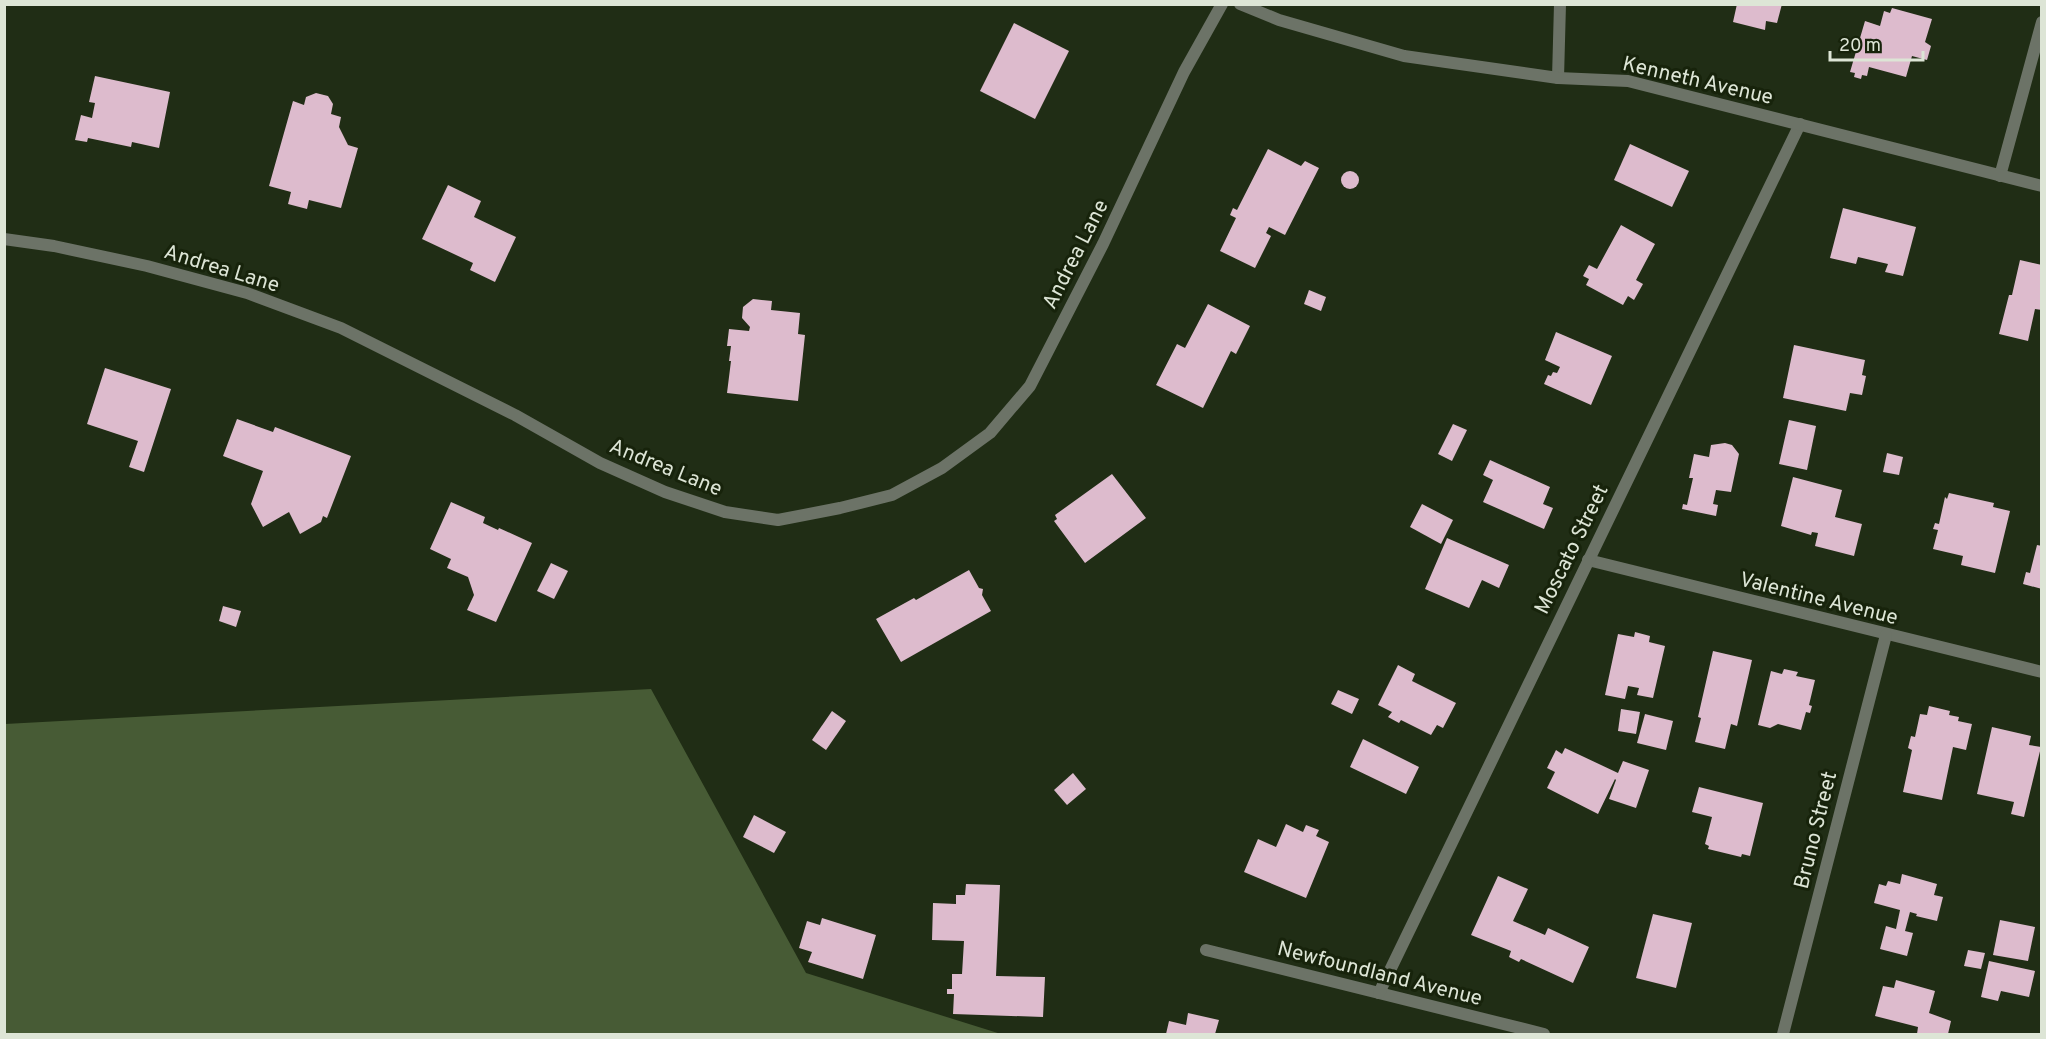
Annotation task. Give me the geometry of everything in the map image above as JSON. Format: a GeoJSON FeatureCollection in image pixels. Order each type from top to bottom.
{"type":"FeatureCollection","features":[{"type":"Feature","properties":{"kind":"street","name":"Andrea Lane"},"geometry":{"type":"LineString","coordinates":[[4,239],[54,246],[147,266],[246,293],[340,328],[515,415],[600,463],[675,496],[725,512],[778,520],[892,495],[942,468],[990,433],[1030,386],[1103,244],[1184,72],[1222,4]]}},
{"type":"Feature","properties":{"kind":"street","name":"Kenneth Avenue"},"geometry":{"type":"LineString","coordinates":[[1240,4],[1279,20],[1404,56],[1558,78],[1628,81],[2042,186]]}},
{"type":"Feature","properties":{"kind":"street"},"geometry":{"type":"LineString","coordinates":[[1558,78],[1560,4]]}},
{"type":"Feature","properties":{"kind":"street"},"geometry":{"type":"LineString","coordinates":[[2000,176],[2042,21]]}},
{"type":"Feature","properties":{"kind":"street","name":"Moscato Street"},"geometry":{"type":"LineString","coordinates":[[1379,993],[1800,124]]}},
{"type":"Feature","properties":{"kind":"street","name":"Valentine Avenue"},"geometry":{"type":"LineString","coordinates":[[1588,560],[2042,672]]}},
{"type":"Feature","properties":{"kind":"street","name":"Bruno Street"},"geometry":{"type":"LineString","coordinates":[[1783,1035],[1886,635]]}},
{"type":"Feature","properties":{"kind":"street","name":"Newfoundland Avenue"},"geometry":{"type":"LineString","coordinates":[[1206,950],[1544,1035]]}},
{"type":"Feature","properties":{"kind":"green space"},"geometry":{"type":"Polygon","coordinates":[[[651,689],[806,973],[1001,1034],[5,1034],[5,724],[651,689]]]}},
{"type":"Feature","properties":{"kind":"building"},"geometry":{"type":"Polygon","coordinates":[[[1737,4],[1782,4],[1777,23],[1766,21],[1765,30],[1733,22],[1737,4]]]}},
{"type":"Feature","properties":{"kind":"building"},"geometry":{"type":"Polygon","coordinates":[[[1892,8],[1932,19],[1925,42],[1931,46],[1927,60],[1912,56],[1906,77],[1869,67],[1867,76],[1862,75],[1861,79],[1854,77],[1855,73],[1850,72],[1865,21],[1880,26],[1884,11],[1890,13],[1892,8]]]}},
{"type":"Feature","properties":{"kind":"building"},"geometry":{"type":"Polygon","coordinates":[[[1014,23],[1069,51],[1035,119],[980,91],[1014,23]]]}},
{"type":"Feature","properties":{"kind":"building"},"geometry":{"type":"Polygon","coordinates":[[[95,76],[170,92],[159,148],[132,142],[131,147],[88,138],[87,142],[75,140],[81,115],[92,118],[95,103],[89,102],[95,76]]]}},
{"type":"Feature","properties":{"kind":"building"},"geometry":{"type":"Polygon","coordinates":[[[316,93],[328,96],[333,104],[331,114],[341,117],[339,127],[348,145],[358,148],[341,208],[309,200],[307,209],[288,204],[291,192],[269,186],[293,101],[304,105],[306,97],[316,93]]]}},
{"type":"Feature","properties":{"kind":"building"},"geometry":{"type":"Polygon","coordinates":[[[1630,144],[1689,171],[1672,207],[1614,180],[1630,144]]]}},
{"type":"Feature","properties":{"kind":"building"},"geometry":{"type":"Polygon","coordinates":[[[1268,149],[1301,166],[1305,161],[1319,168],[1285,235],[1269,227],[1266,233],[1271,236],[1255,268],[1220,251],[1236,218],[1230,215],[1233,208],[1237,210],[1268,149]]]}},
{"type":"Feature","properties":{"kind":"building"},"geometry":{"type":"Polygon","coordinates":[[[1346,171],[1354,171],[1359,176],[1357,187],[1346,189],[1341,184],[1341,176],[1346,171]]]}},
{"type":"Feature","properties":{"kind":"building"},"geometry":{"type":"Polygon","coordinates":[[[448,185],[481,201],[474,217],[516,237],[495,282],[470,270],[473,263],[422,239],[448,185]]]}},
{"type":"Feature","properties":{"kind":"building"},"geometry":{"type":"Polygon","coordinates":[[[1843,208],[1916,227],[1903,276],[1885,272],[1888,264],[1858,257],[1856,264],[1830,258],[1843,208]]]}},
{"type":"Feature","properties":{"kind":"building"},"geometry":{"type":"Polygon","coordinates":[[[1621,225],[1655,244],[1636,280],[1643,284],[1634,300],[1628,296],[1623,305],[1586,285],[1589,279],[1583,276],[1589,265],[1597,269],[1621,225]]]}},
{"type":"Feature","properties":{"kind":"building"},"geometry":{"type":"Polygon","coordinates":[[[2020,260],[2042,265],[2042,310],[2035,309],[2028,341],[1999,334],[2009,295],[2012,295],[2020,260]]]}},
{"type":"Feature","properties":{"kind":"building"},"geometry":{"type":"Polygon","coordinates":[[[1309,290],[1326,297],[1321,311],[1304,304],[1309,290]]]}},
{"type":"Feature","properties":{"kind":"building"},"geometry":{"type":"Polygon","coordinates":[[[753,299],[772,301],[771,310],[800,313],[798,334],[805,335],[798,401],[727,393],[731,361],[729,361],[731,346],[727,346],[729,329],[749,331],[750,327],[742,318],[743,307],[753,299]]]}},
{"type":"Feature","properties":{"kind":"building"},"geometry":{"type":"Polygon","coordinates":[[[1208,304],[1250,326],[1236,354],[1231,351],[1203,408],[1156,385],[1177,344],[1185,348],[1208,304]]]}},
{"type":"Feature","properties":{"kind":"building"},"geometry":{"type":"Polygon","coordinates":[[[1556,332],[1612,356],[1591,405],[1544,384],[1548,375],[1551,376],[1553,372],[1557,373],[1560,367],[1545,360],[1556,332]]]}},
{"type":"Feature","properties":{"kind":"building"},"geometry":{"type":"Polygon","coordinates":[[[1794,345],[1865,360],[1862,375],[1866,376],[1862,395],[1850,393],[1846,411],[1783,398],[1794,345]]]}},
{"type":"Feature","properties":{"kind":"building"},"geometry":{"type":"Polygon","coordinates":[[[105,368],[171,389],[144,472],[129,467],[138,441],[87,424],[105,368]]]}},
{"type":"Feature","properties":{"kind":"building"},"geometry":{"type":"Polygon","coordinates":[[[237,419],[273,432],[275,427],[351,456],[327,518],[323,516],[321,522],[300,534],[289,512],[263,527],[251,504],[263,471],[223,456],[237,419]]]}},
{"type":"Feature","properties":{"kind":"building"},"geometry":{"type":"Polygon","coordinates":[[[1789,420],[1816,426],[1807,470],[1779,464],[1789,420]]]}},
{"type":"Feature","properties":{"kind":"building"},"geometry":{"type":"Polygon","coordinates":[[[1453,424],[1467,430],[1452,461],[1438,454],[1453,424]]]}},
{"type":"Feature","properties":{"kind":"building"},"geometry":{"type":"Polygon","coordinates":[[[1725,443],[1732,445],[1739,454],[1731,492],[1716,490],[1713,504],[1718,505],[1716,516],[1682,509],[1683,504],[1687,505],[1693,478],[1689,478],[1694,454],[1709,457],[1711,445],[1725,443]]]}},
{"type":"Feature","properties":{"kind":"building"},"geometry":{"type":"Polygon","coordinates":[[[1887,453],[1903,457],[1899,475],[1883,472],[1887,453]]]}},
{"type":"Feature","properties":{"kind":"building"},"geometry":{"type":"Polygon","coordinates":[[[1490,460],[1550,487],[1543,504],[1553,508],[1544,529],[1483,502],[1493,480],[1483,475],[1490,460]]]}},
{"type":"Feature","properties":{"kind":"building"},"geometry":{"type":"Polygon","coordinates":[[[1112,474],[1146,518],[1085,563],[1054,521],[1057,519],[1055,515],[1112,474]]]}},
{"type":"Feature","properties":{"kind":"building"},"geometry":{"type":"Polygon","coordinates":[[[1793,477],[1842,490],[1835,517],[1862,524],[1854,556],[1815,546],[1818,533],[1812,532],[1811,535],[1781,526],[1793,477]]]}},
{"type":"Feature","properties":{"kind":"building"},"geometry":{"type":"Polygon","coordinates":[[[1949,493],[1994,503],[1993,507],[2010,511],[1995,573],[1961,565],[1963,556],[1933,549],[1938,530],[1933,529],[1935,523],[1939,524],[1945,497],[1947,499],[1949,493]]]}},
{"type":"Feature","properties":{"kind":"building"},"geometry":{"type":"Polygon","coordinates":[[[451,502],[485,517],[483,523],[532,543],[496,622],[467,610],[474,595],[468,577],[447,568],[451,559],[430,549],[451,502]]]}},
{"type":"Feature","properties":{"kind":"building"},"geometry":{"type":"Polygon","coordinates":[[[1422,504],[1453,520],[1441,544],[1410,527],[1422,504]]]}},
{"type":"Feature","properties":{"kind":"building"},"geometry":{"type":"Polygon","coordinates":[[[1447,538],[1509,565],[1499,588],[1482,580],[1469,608],[1425,589],[1447,538]]]}},
{"type":"Feature","properties":{"kind":"building"},"geometry":{"type":"Polygon","coordinates":[[[2037,545],[2042,546],[2042,589],[2023,584],[2026,572],[2030,573],[2037,545]]]}},
{"type":"Feature","properties":{"kind":"building"},"geometry":{"type":"Polygon","coordinates":[[[551,563],[568,571],[554,599],[537,591],[551,563]]]}},
{"type":"Feature","properties":{"kind":"building"},"geometry":{"type":"Polygon","coordinates":[[[969,570],[979,588],[983,589],[982,595],[991,611],[901,662],[876,619],[914,598],[916,600],[969,570]]]}},
{"type":"Feature","properties":{"kind":"building"},"geometry":{"type":"Polygon","coordinates":[[[223,606],[241,611],[236,627],[219,621],[223,606]]]}},
{"type":"Feature","properties":{"kind":"building"},"geometry":{"type":"Polygon","coordinates":[[[1635,632],[1650,636],[1649,642],[1665,646],[1653,698],[1637,695],[1639,688],[1628,686],[1625,699],[1605,695],[1618,634],[1634,637],[1635,632]]]}},
{"type":"Feature","properties":{"kind":"building"},"geometry":{"type":"Polygon","coordinates":[[[1713,651],[1752,660],[1737,726],[1731,724],[1725,749],[1695,742],[1701,718],[1698,717],[1713,651]]]}},
{"type":"Feature","properties":{"kind":"building"},"geometry":{"type":"Polygon","coordinates":[[[1398,665],[1415,674],[1412,681],[1456,703],[1443,728],[1437,725],[1431,735],[1401,720],[1399,723],[1388,717],[1392,712],[1378,705],[1398,665]]]}},
{"type":"Feature","properties":{"kind":"building"},"geometry":{"type":"Polygon","coordinates":[[[1784,669],[1798,672],[1796,676],[1815,680],[1809,705],[1812,706],[1810,713],[1806,712],[1801,730],[1778,724],[1770,728],[1758,725],[1771,671],[1782,674],[1784,669]]]}},
{"type":"Feature","properties":{"kind":"building"},"geometry":{"type":"Polygon","coordinates":[[[1338,690],[1359,699],[1352,714],[1331,704],[1338,690]]]}},
{"type":"Feature","properties":{"kind":"building"},"geometry":{"type":"Polygon","coordinates":[[[1929,706],[1950,711],[1949,715],[1959,717],[1958,721],[1972,724],[1966,750],[1953,747],[1942,800],[1903,792],[1912,750],[1908,748],[1911,736],[1915,737],[1920,714],[1927,715],[1929,706]]]}},
{"type":"Feature","properties":{"kind":"building"},"geometry":{"type":"Polygon","coordinates":[[[1621,709],[1640,712],[1636,734],[1618,731],[1621,709]]]}},
{"type":"Feature","properties":{"kind":"building"},"geometry":{"type":"Polygon","coordinates":[[[832,711],[846,721],[826,750],[812,740],[832,711]]]}},
{"type":"Feature","properties":{"kind":"building"},"geometry":{"type":"Polygon","coordinates":[[[1645,714],[1673,721],[1666,750],[1637,743],[1645,714]]]}},
{"type":"Feature","properties":{"kind":"building"},"geometry":{"type":"Polygon","coordinates":[[[1992,727],[2031,736],[2029,745],[2041,747],[2024,817],[2011,814],[2014,802],[1977,794],[1992,727]]]}},
{"type":"Feature","properties":{"kind":"building"},"geometry":{"type":"Polygon","coordinates":[[[1363,739],[1419,767],[1406,794],[1350,767],[1363,739]]]}},
{"type":"Feature","properties":{"kind":"building"},"geometry":{"type":"Polygon","coordinates":[[[1565,748],[1618,773],[1623,761],[1649,770],[1636,808],[1609,799],[1615,779],[1598,814],[1547,788],[1555,772],[1547,768],[1556,750],[1562,754],[1565,748]]]}},
{"type":"Feature","properties":{"kind":"building"},"geometry":{"type":"Polygon","coordinates":[[[1073,773],[1086,789],[1067,805],[1054,790],[1073,773]]]}},
{"type":"Feature","properties":{"kind":"building"},"geometry":{"type":"Polygon","coordinates":[[[1699,787],[1763,803],[1750,856],[1742,854],[1741,857],[1708,849],[1709,846],[1705,844],[1712,817],[1692,812],[1699,787]]]}},
{"type":"Feature","properties":{"kind":"building"},"geometry":{"type":"Polygon","coordinates":[[[754,815],[786,832],[774,853],[743,837],[754,815]]]}},
{"type":"Feature","properties":{"kind":"building"},"geometry":{"type":"Polygon","coordinates":[[[1286,824],[1303,832],[1306,825],[1319,830],[1316,836],[1329,842],[1306,898],[1244,872],[1258,839],[1276,847],[1286,824]]]}},
{"type":"Feature","properties":{"kind":"building"},"geometry":{"type":"Polygon","coordinates":[[[1902,874],[1937,884],[1934,895],[1943,897],[1937,921],[1916,916],[1917,914],[1910,912],[1905,931],[1913,933],[1907,956],[1880,949],[1886,926],[1896,929],[1900,910],[1874,903],[1879,884],[1886,886],[1888,881],[1900,884],[1902,874]]]}},
{"type":"Feature","properties":{"kind":"building"},"geometry":{"type":"Polygon","coordinates":[[[1498,876],[1528,889],[1513,921],[1545,935],[1548,928],[1589,947],[1573,983],[1521,959],[1519,962],[1509,957],[1511,951],[1471,935],[1498,876]]]}},
{"type":"Feature","properties":{"kind":"building"},"geometry":{"type":"Polygon","coordinates":[[[966,884],[1000,885],[996,976],[1045,977],[1043,1017],[953,1014],[954,994],[947,994],[947,989],[952,989],[952,974],[962,974],[964,941],[932,940],[933,903],[956,904],[956,895],[965,895],[966,884]]]}},
{"type":"Feature","properties":{"kind":"building"},"geometry":{"type":"Polygon","coordinates":[[[1653,914],[1692,923],[1676,988],[1636,978],[1653,914]]]}},
{"type":"Feature","properties":{"kind":"building"},"geometry":{"type":"Polygon","coordinates":[[[822,918],[876,935],[863,979],[808,962],[812,952],[799,948],[807,921],[820,925],[822,918]]]}},
{"type":"Feature","properties":{"kind":"building"},"geometry":{"type":"Polygon","coordinates":[[[2000,920],[2035,927],[2028,961],[1993,955],[2000,920]]]}},
{"type":"Feature","properties":{"kind":"building"},"geometry":{"type":"Polygon","coordinates":[[[1968,950],[1985,953],[1981,969],[1964,966],[1968,950]]]}},
{"type":"Feature","properties":{"kind":"building"},"geometry":{"type":"Polygon","coordinates":[[[1989,961],[2035,971],[2029,997],[2001,991],[1998,1001],[1981,997],[1989,961]]]}},
{"type":"Feature","properties":{"kind":"building"},"geometry":{"type":"Polygon","coordinates":[[[1896,980],[1935,991],[1929,1013],[1951,1021],[1948,1034],[1917,1034],[1918,1027],[1875,1016],[1883,986],[1894,988],[1896,980]]]}},
{"type":"Feature","properties":{"kind":"building"},"geometry":{"type":"Polygon","coordinates":[[[1188,1013],[1219,1020],[1215,1034],[1166,1034],[1169,1021],[1186,1025],[1188,1013]]]}}]}
